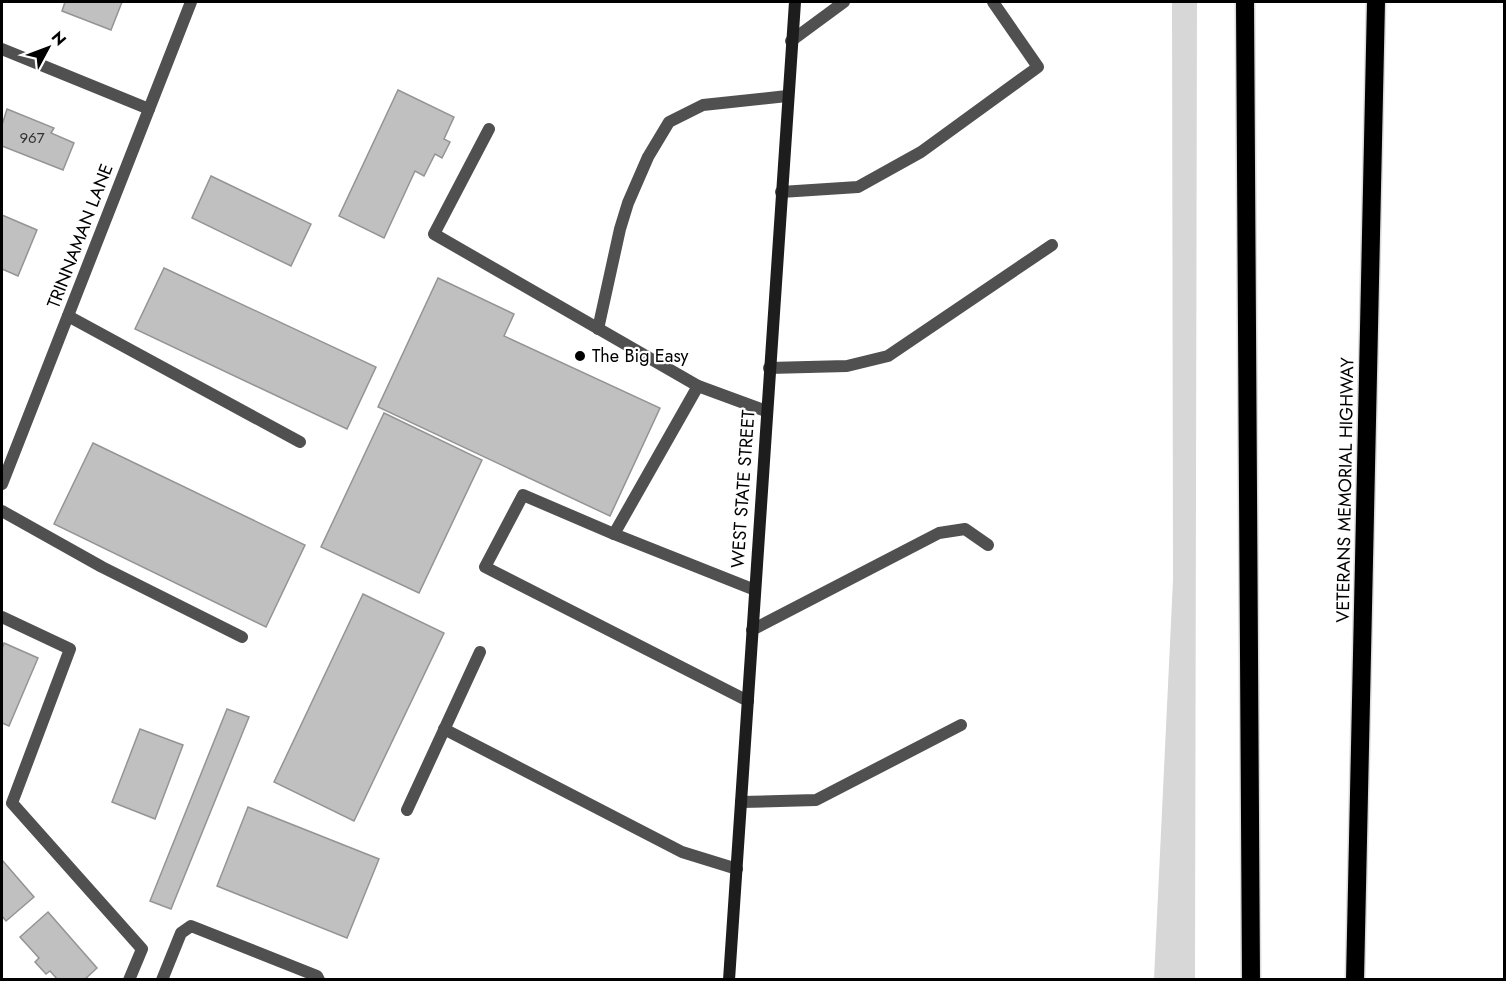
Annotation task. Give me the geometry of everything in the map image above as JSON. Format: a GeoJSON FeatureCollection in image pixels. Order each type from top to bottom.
{"type":"FeatureCollection","features":[{"type":"Feature","properties":{"kind":"highway"},"geometry":{"type":"LineString","coordinates":[[1245,2],[1251,980]]}},
{"type":"Feature","properties":{"kind":"highway","name":"VETERANS MEMORIAL HIGHWAY"},"geometry":{"type":"LineString","coordinates":[[1355,980],[1376,2]]}},
{"type":"Feature","properties":{"kind":"main road","name":"WEST STATE STREET"},"geometry":{"type":"LineString","coordinates":[[729,980],[795,2]]}},
{"type":"Feature","properties":{"kind":"street","name":"TRINNAMAN LANE"},"geometry":{"type":"LineString","coordinates":[[2,484],[191,2]]}},
{"type":"Feature","properties":{"kind":"street"},"geometry":{"type":"LineString","coordinates":[[791,41],[844,2]]}},
{"type":"Feature","properties":{"kind":"street"},"geometry":{"type":"LineString","coordinates":[[781,192],[858,187],[921,152],[1038,67],[993,2]]}},
{"type":"Feature","properties":{"kind":"street"},"geometry":{"type":"LineString","coordinates":[[2,49],[149,109]]}},
{"type":"Feature","properties":{"kind":"street"},"geometry":{"type":"LineString","coordinates":[[598,329],[628,203],[648,157],[669,122],[703,105],[787,96]]}},
{"type":"Feature","properties":{"kind":"street"},"geometry":{"type":"LineString","coordinates":[[489,129],[434,234],[698,386],[766,411]]}},
{"type":"Feature","properties":{"kind":"street"},"geometry":{"type":"LineString","coordinates":[[769,368],[847,366],[888,356],[1052,245]]}},
{"type":"Feature","properties":{"kind":"street"},"geometry":{"type":"LineString","coordinates":[[68,316],[300,442]]}},
{"type":"Feature","properties":{"kind":"street"},"geometry":{"type":"LineString","coordinates":[[614,534],[698,386]]}},
{"type":"Feature","properties":{"kind":"street"},"geometry":{"type":"LineString","coordinates":[[748,701],[485,567],[523,495],[755,590]]}},
{"type":"Feature","properties":{"kind":"street"},"geometry":{"type":"LineString","coordinates":[[2,511],[102,567],[242,637]]}},
{"type":"Feature","properties":{"kind":"street"},"geometry":{"type":"LineString","coordinates":[[752,630],[939,533],[965,529],[988,545]]}},
{"type":"Feature","properties":{"kind":"street"},"geometry":{"type":"LineString","coordinates":[[2,617],[70,650],[12,802],[142,949],[129,980]]}},
{"type":"Feature","properties":{"kind":"street"},"geometry":{"type":"LineString","coordinates":[[407,810],[480,652]]}},
{"type":"Feature","properties":{"kind":"street"},"geometry":{"type":"LineString","coordinates":[[741,802],[816,800],[961,725]]}},
{"type":"Feature","properties":{"kind":"street"},"geometry":{"type":"LineString","coordinates":[[444,729],[682,852],[736,869]]}},
{"type":"Feature","properties":{"kind":"street"},"geometry":{"type":"LineString","coordinates":[[162,980],[181,933],[192,926],[317,976],[319,980]]}},
{"type":"Feature","properties":{"kind":"shaded area"},"geometry":{"type":"Polygon","coordinates":[[[1172,2],[1197,2],[1195,980],[1154,979],[1173,580],[1172,2]]]}},
{"type":"Feature","properties":{"kind":"building"},"geometry":{"type":"Polygon","coordinates":[[[65,2],[122,2],[111,30],[62,11],[65,2]]]}},
{"type":"Feature","properties":{"kind":"building"},"geometry":{"type":"Polygon","coordinates":[[[398,90],[454,117],[444,139],[450,142],[442,158],[435,154],[424,176],[415,171],[384,238],[339,216],[398,90]]]}},
{"type":"Feature","properties":{"kind":"building"},"geometry":{"type":"Polygon","coordinates":[[[7,109],[54,128],[51,133],[74,143],[63,170],[2,146],[2,125],[7,109]]]}},
{"type":"Feature","properties":{"kind":"building"},"geometry":{"type":"Polygon","coordinates":[[[211,176],[311,224],[291,266],[192,218],[211,176]]]}},
{"type":"Feature","properties":{"kind":"building"},"geometry":{"type":"Polygon","coordinates":[[[2,215],[37,230],[18,276],[2,269],[2,215]]]}},
{"type":"Feature","properties":{"kind":"building"},"geometry":{"type":"Polygon","coordinates":[[[164,268],[376,367],[347,429],[135,329],[164,268]]]}},
{"type":"Feature","properties":{"kind":"building"},"geometry":{"type":"Polygon","coordinates":[[[438,278],[514,314],[504,336],[660,408],[610,516],[378,407],[438,278]]]}},
{"type":"Feature","properties":{"kind":"building"},"geometry":{"type":"Polygon","coordinates":[[[384,413],[482,460],[419,593],[321,547],[384,413]]]}},
{"type":"Feature","properties":{"kind":"building"},"geometry":{"type":"Polygon","coordinates":[[[93,443],[305,545],[266,627],[54,524],[93,443]]]}},
{"type":"Feature","properties":{"kind":"building"},"geometry":{"type":"Polygon","coordinates":[[[363,594],[444,633],[354,821],[274,782],[363,594]]]}},
{"type":"Feature","properties":{"kind":"building"},"geometry":{"type":"Polygon","coordinates":[[[4,643],[38,658],[9,726],[2,723],[2,649],[4,643]]]}},
{"type":"Feature","properties":{"kind":"building"},"geometry":{"type":"Polygon","coordinates":[[[227,709],[249,717],[171,909],[150,901],[227,709]]]}},
{"type":"Feature","properties":{"kind":"building"},"geometry":{"type":"Polygon","coordinates":[[[140,729],[183,745],[155,819],[112,802],[140,729]]]}},
{"type":"Feature","properties":{"kind":"building"},"geometry":{"type":"Polygon","coordinates":[[[248,807],[379,859],[347,938],[217,886],[248,807]]]}},
{"type":"Feature","properties":{"kind":"building"},"geometry":{"type":"Polygon","coordinates":[[[2,860],[34,897],[6,921],[2,916],[2,860]]]}},
{"type":"Feature","properties":{"kind":"building"},"geometry":{"type":"Polygon","coordinates":[[[48,912],[97,968],[84,980],[58,980],[50,971],[46,974],[35,962],[39,958],[20,937],[48,912]]]}},
{"type":"Feature","properties":{"kind":"place","name":"The Big Easy"},"geometry":{"type":"Point","coordinates":[580,356]}}]}
